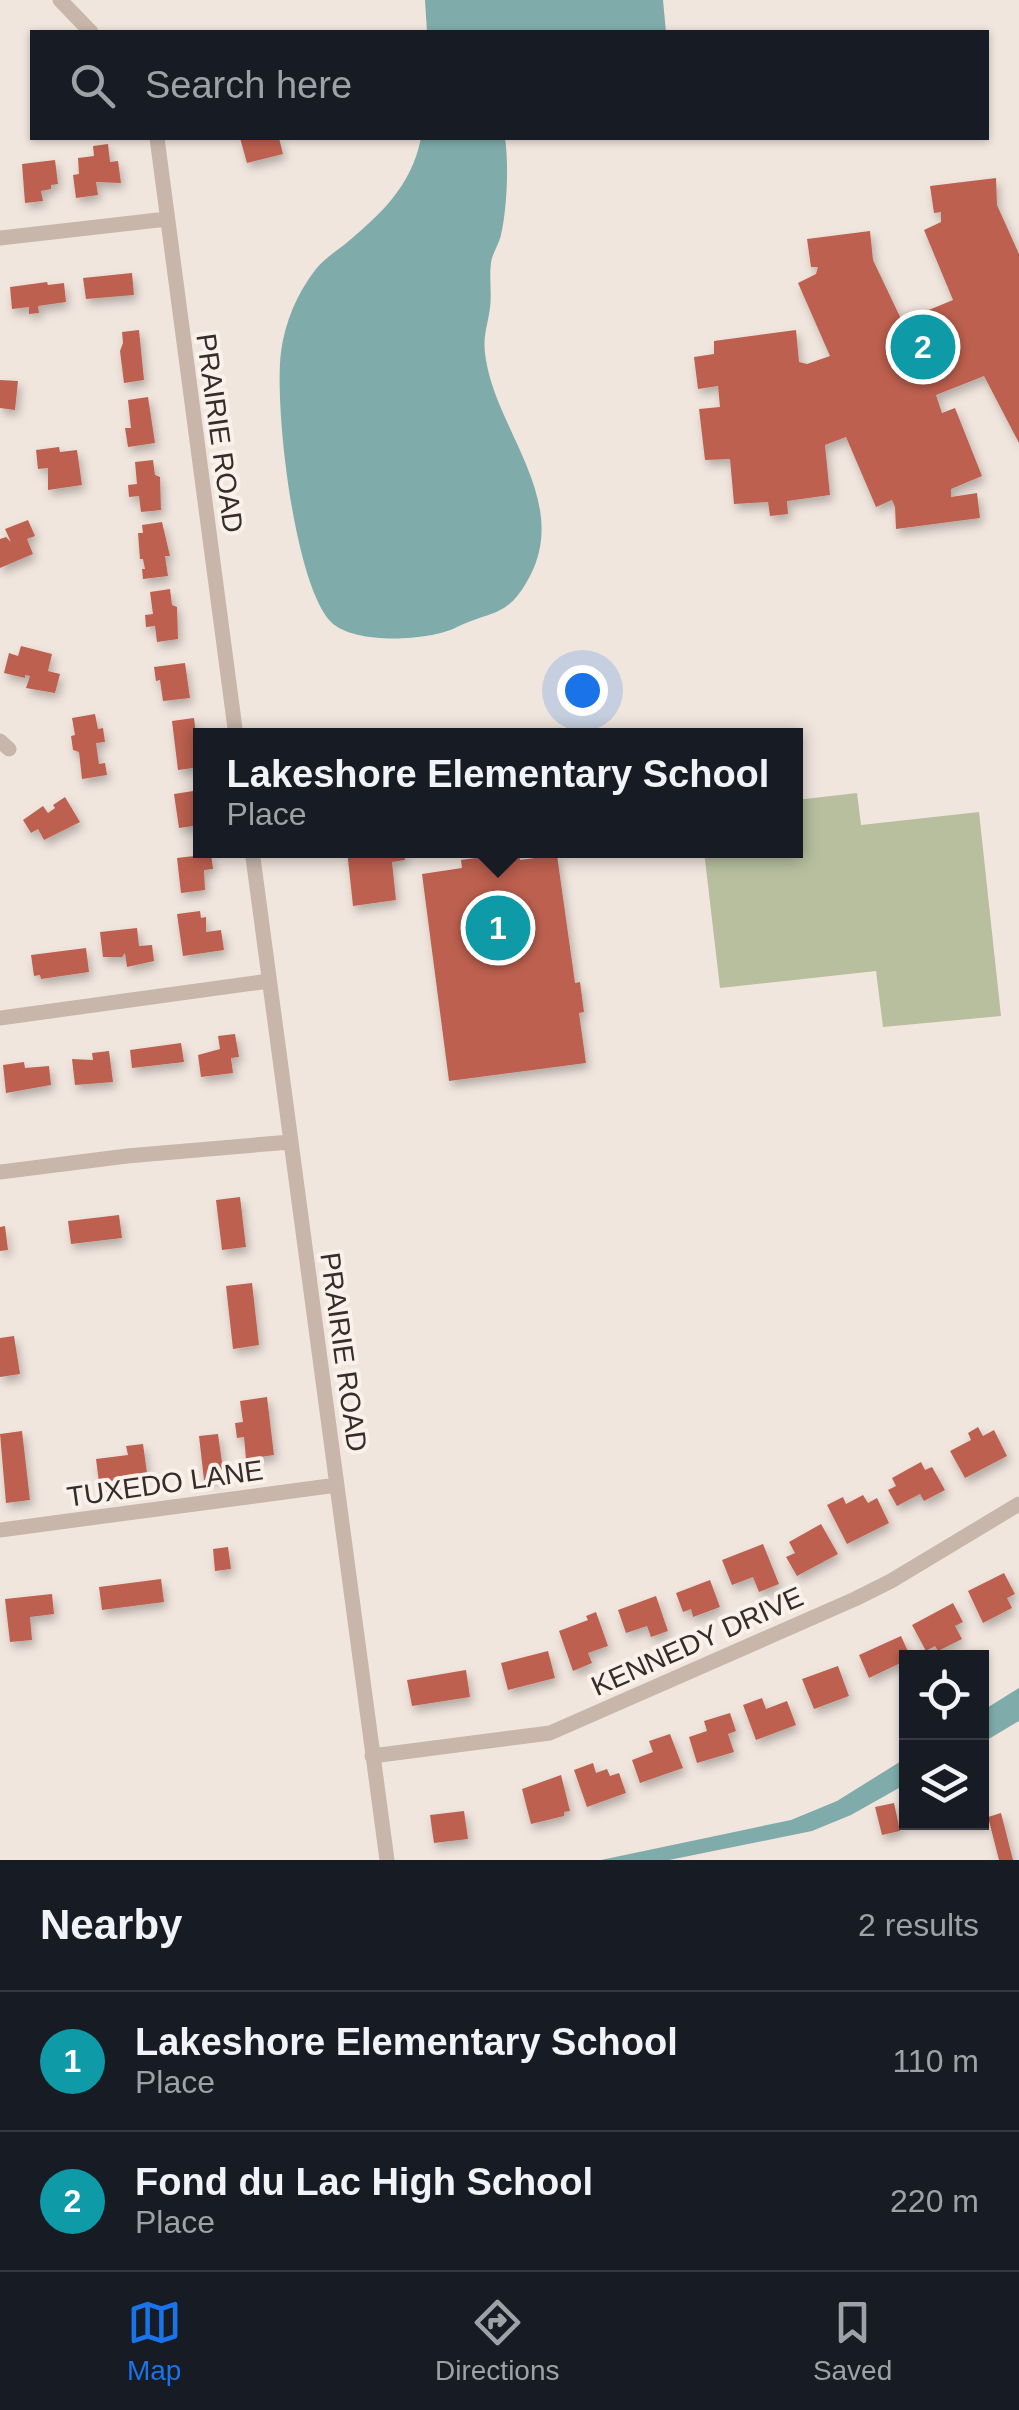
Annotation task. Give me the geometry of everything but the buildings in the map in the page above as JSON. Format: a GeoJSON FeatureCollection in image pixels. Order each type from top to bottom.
{"type":"FeatureCollection","features":[{"type":"Feature","properties":{"kind":"street"},"geometry":{"type":"LineString","coordinates":[[60,0],[89,30]]}},
{"type":"Feature","properties":{"kind":"street","name":"PRAIRIE ROAD"},"geometry":{"type":"LineString","coordinates":[[156,140],[235,728]]}},
{"type":"Feature","properties":{"kind":"street"},"geometry":{"type":"LineString","coordinates":[[0,238],[167,219]]}},
{"type":"Feature","properties":{"kind":"street","name":"PRAIRIE ROAD"},"geometry":{"type":"LineString","coordinates":[[253,858],[387,1860]]}},
{"type":"Feature","properties":{"kind":"street"},"geometry":{"type":"LineString","coordinates":[[0,1018],[269,981]]}},
{"type":"Feature","properties":{"kind":"street"},"geometry":{"type":"LineString","coordinates":[[0,1172],[142,1154],[290,1142]]}},
{"type":"Feature","properties":{"kind":"street","name":"TUXEDO LANE"},"geometry":{"type":"LineString","coordinates":[[0,1530],[337,1486]]}},
{"type":"Feature","properties":{"kind":"street","name":"KENNEDY DRIVE"},"geometry":{"type":"LineString","coordinates":[[372,1756],[550,1733],[854,1599],[1019,1504]]}},
{"type":"Feature","properties":{"kind":"green space"},"geometry":{"type":"Polygon","coordinates":[[[857,793],[861,825],[979,812],[1001,1016],[883,1027],[876,971],[720,988],[705,858],[803,858],[803,799],[857,793]]]}},
{"type":"Feature","properties":{"kind":"water"},"geometry":{"type":"Polygon","coordinates":[[[425,0],[663,0],[666,30],[427,30],[425,0]]]}},
{"type":"Feature","properties":{"kind":"water"},"geometry":{"type":"Polygon","coordinates":[[[420,140],[505,140],[506,200],[501,235],[491,263],[485,352],[493,386],[536,492],[540,546],[523,588],[499,611],[427,636],[373,637],[331,622],[318,602],[307,571],[284,451],[281,352],[293,308],[309,278],[393,198],[420,140]]]}},
{"type":"Feature","properties":{"kind":"water"},"geometry":{"type":"Polygon","coordinates":[[[1019,1688],[1019,1721],[989,1739],[989,1707],[1019,1688]]]}},
{"type":"Feature","properties":{"kind":"water"},"geometry":{"type":"Polygon","coordinates":[[[899,1762],[899,1788],[812,1831],[669,1860],[601,1860],[791,1820],[837,1801],[899,1762]]]}},
{"type":"Feature","properties":{"kind":"place","name":"Fond du Lac High School"},"geometry":{"type":"Point","coordinates":[923,347]}},
{"type":"Feature","properties":{"kind":"place","name":"Lakeshore Elementary School"},"geometry":{"type":"Point","coordinates":[498,928]}}]}
